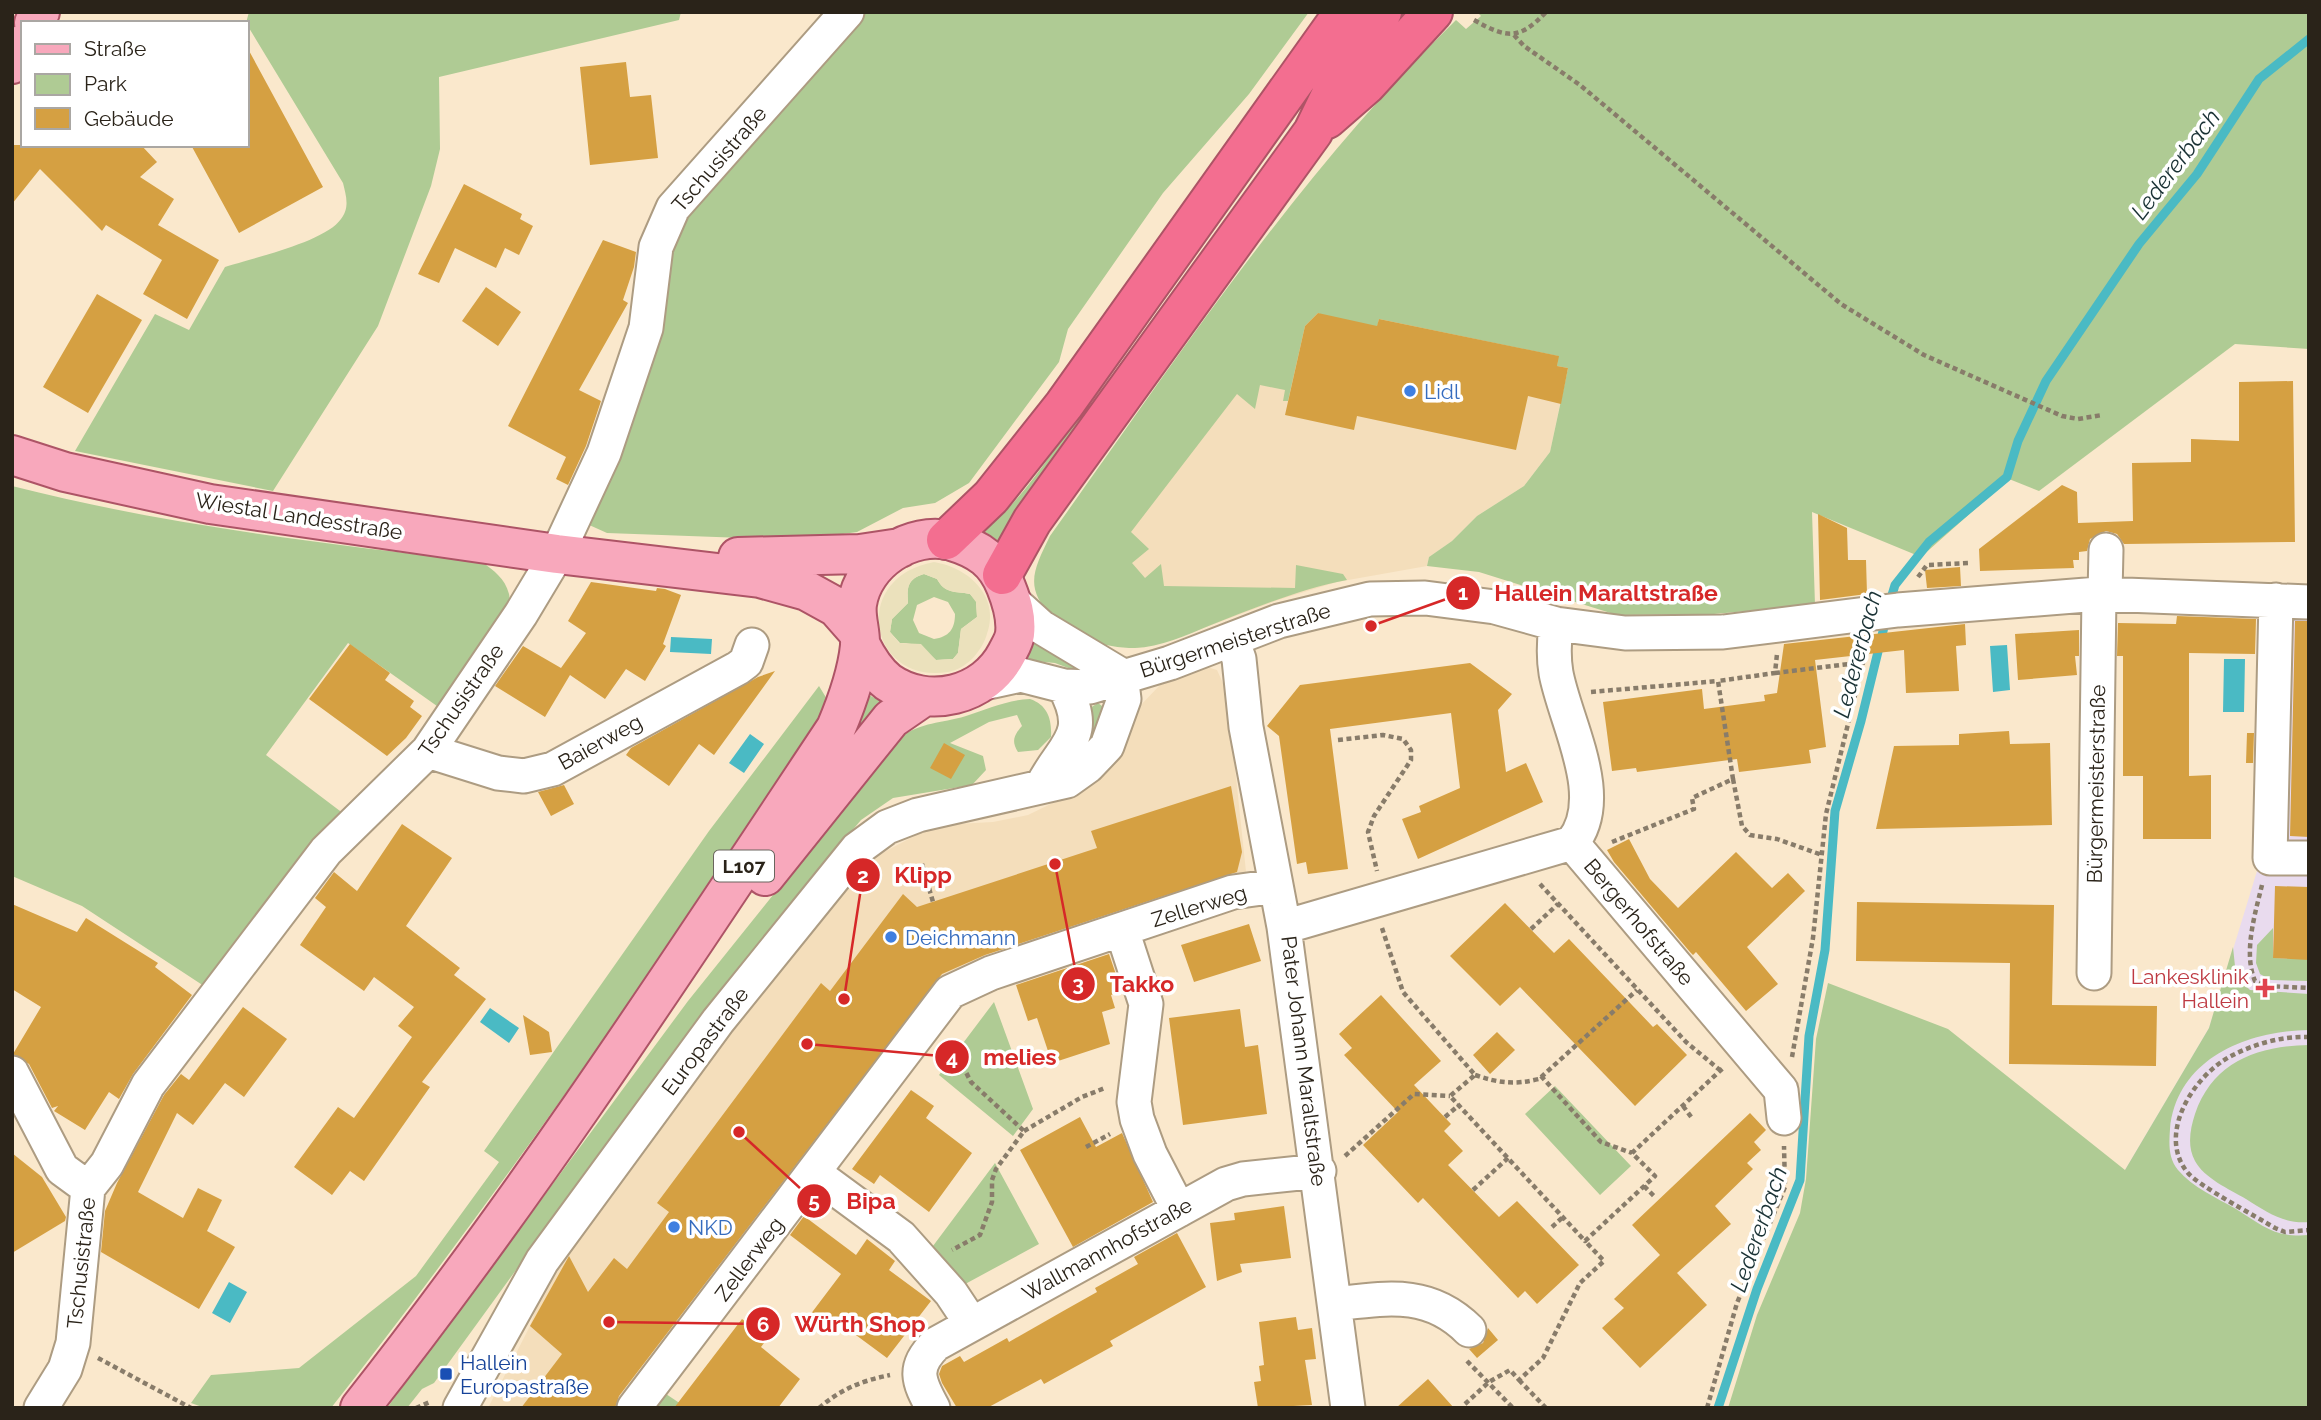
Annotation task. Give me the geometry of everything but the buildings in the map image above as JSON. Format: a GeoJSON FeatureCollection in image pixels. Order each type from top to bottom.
{"type":"FeatureCollection","features":[{"type":"Feature","properties":{"kind":"highway"},"geometry":{"type":"LineString","coordinates":[[1006,587],[1032,521],[1313,132],[1342,72],[1382,12]]}},
{"type":"Feature","properties":{"kind":"highway"},"geometry":{"type":"LineString","coordinates":[[1313,132],[1366,85],[1433,12]]}},
{"type":"Feature","properties":{"kind":"highway"},"geometry":{"type":"LineString","coordinates":[[946,540],[991,497],[1056,415],[1258,136],[1337,18]]}},
{"type":"Feature","properties":{"kind":"main road"},"geometry":{"type":"LineString","coordinates":[[12,64],[21,48]]}},
{"type":"Feature","properties":{"kind":"main road","name":"Wiestal Landesstraße"},"geometry":{"type":"LineString","coordinates":[[12,455],[65,472],[210,504],[573,555],[747,576],[788,585],[835,607],[859,638]]}},
{"type":"Feature","properties":{"kind":"main road","name":"L107"},"geometry":{"type":"LineString","coordinates":[[360,1408],[486,1243],[604,1077],[836,728],[854,680],[859,638],[858,601],[865,577],[883,558],[919,541],[946,540],[983,554],[1006,587],[1015,637],[1001,664],[980,684],[952,696],[923,697],[889,682],[872,666],[859,638]]}},
{"type":"Feature","properties":{"kind":"main road","name":"Wiestal Landesstraße"},"geometry":{"type":"LineString","coordinates":[[573,555],[805,558],[900,548]]}},
{"type":"Feature","properties":{"kind":"main road","name":"L107"},"geometry":{"type":"LineString","coordinates":[[604,1077],[891,719],[923,697]]}},
{"type":"Feature","properties":{"kind":"street","name":"Tschusistraße"},"geometry":{"type":"LineString","coordinates":[[41,1408],[65,1369],[73,1343],[88,1188],[107,1164],[148,1085],[326,851],[428,751],[521,614],[573,555],[646,328],[656,247],[673,208],[847,12]]}},
{"type":"Feature","properties":{"kind":"street"},"geometry":{"type":"LineString","coordinates":[[2102,594],[2106,550]]}},
{"type":"Feature","properties":{"kind":"street"},"geometry":{"type":"LineString","coordinates":[[1006,587],[1041,627],[1121,675]]}},
{"type":"Feature","properties":{"kind":"street","name":"Bürgermeisterstraße"},"geometry":{"type":"LineString","coordinates":[[2094,974],[2102,594]]}},
{"type":"Feature","properties":{"kind":"street","name":"Bürgermeisterstraße"},"geometry":{"type":"LineString","coordinates":[[1121,675],[1170,663],[1279,621],[1370,599],[1425,598],[1495,607],[1556,624],[1625,633],[1723,632],[1885,612],[2102,594],[2309,602]]}},
{"type":"Feature","properties":{"kind":"street"},"geometry":{"type":"LineString","coordinates":[[2276,600],[2270,858],[2309,859]]}},
{"type":"Feature","properties":{"kind":"street","name":"Bergerhofstraße"},"geometry":{"type":"LineString","coordinates":[[1556,624],[1553,650],[1577,741],[1587,805],[1579,851],[1744,1048],[1783,1104]]}},
{"type":"Feature","properties":{"kind":"street"},"geometry":{"type":"LineString","coordinates":[[1232,639],[1238,660],[1246,727],[1284,927]]}},
{"type":"Feature","properties":{"kind":"street","name":"Baierweg"},"geometry":{"type":"LineString","coordinates":[[428,751],[498,773],[524,776],[553,769],[738,668],[746,662],[752,645]]}},
{"type":"Feature","properties":{"kind":"street"},"geometry":{"type":"LineString","coordinates":[[980,684],[1021,675],[1064,686],[1090,687],[1121,675]]}},
{"type":"Feature","properties":{"kind":"street","name":"Europastraße"},"geometry":{"type":"LineString","coordinates":[[460,1408],[542,1261],[718,1021],[857,849],[887,827],[918,815],[1017,794],[1067,780],[1088,766],[1107,746],[1124,699],[1121,675]]}},
{"type":"Feature","properties":{"kind":"street"},"geometry":{"type":"LineString","coordinates":[[1042,786],[1053,764],[1067,751],[1075,734],[1077,719],[1064,686]]}},
{"type":"Feature","properties":{"kind":"street","name":"Pater Johann Maraltstraße"},"geometry":{"type":"LineString","coordinates":[[1348,1408],[1318,1166],[1284,927],[1528,857],[1579,851]]}},
{"type":"Feature","properties":{"kind":"street","name":"Zellerweg"},"geometry":{"type":"LineString","coordinates":[[634,1408],[950,992],[961,985],[1233,892],[1276,886]]}},
{"type":"Feature","properties":{"kind":"street","name":"Zellerweg"},"geometry":{"type":"LineString","coordinates":[[1122,930],[1146,1004],[1134,1102],[1137,1119],[1150,1154],[1179,1210]]}},
{"type":"Feature","properties":{"kind":"street"},"geometry":{"type":"LineString","coordinates":[[12,1073],[62,1170],[88,1188]]}},
{"type":"Feature","properties":{"kind":"street","name":"Wallmannhofstraße"},"geometry":{"type":"LineString","coordinates":[[919,1373],[923,1356],[936,1344],[1226,1184],[1318,1166]]}},
{"type":"Feature","properties":{"kind":"street"},"geometry":{"type":"LineString","coordinates":[[814,1173],[901,1237],[927,1265],[971,1323]]}},
{"type":"Feature","properties":{"kind":"street"},"geometry":{"type":"LineString","coordinates":[[1335,1304],[1414,1299],[1454,1314],[1465,1341]]}},
{"type":"Feature","properties":{"kind":"street"},"geometry":{"type":"LineString","coordinates":[[919,1373],[922,1388],[933,1408]]}},
{"type":"Feature","properties":{"kind":"path"},"geometry":{"type":"LineString","coordinates":[[1474,20],[1499,34],[1514,35],[1532,27],[1546,12]]}},
{"type":"Feature","properties":{"kind":"path"},"geometry":{"type":"LineString","coordinates":[[1514,35],[1524,46],[1580,85],[1841,304],[1924,355],[2047,409],[2078,419],[2102,415]]}},
{"type":"Feature","properties":{"kind":"path"},"geometry":{"type":"LineString","coordinates":[[1707,1408],[1737,1303],[1785,1187],[1783,1104],[1807,978],[1826,814],[1865,662],[1885,612]]}},
{"type":"Feature","properties":{"kind":"path"},"geometry":{"type":"LineString","coordinates":[[1775,673],[1779,625]]}},
{"type":"Feature","properties":{"kind":"path"},"geometry":{"type":"LineString","coordinates":[[1563,694],[1718,681],[1865,662]]}},
{"type":"Feature","properties":{"kind":"path"},"geometry":{"type":"LineString","coordinates":[[1718,681],[1742,826],[1750,835],[1777,839],[1822,856]]}},
{"type":"Feature","properties":{"kind":"path"},"geometry":{"type":"LineString","coordinates":[[1338,740],[1383,735],[1403,739],[1411,750],[1411,760],[1374,816],[1368,832],[1391,962],[1403,992],[1475,1074],[1496,1083],[1520,1084],[1541,1076],[1637,990]]}},
{"type":"Feature","properties":{"kind":"path"},"geometry":{"type":"LineString","coordinates":[[1579,851],[1606,845],[1694,808],[1692,798],[1733,779]]}},
{"type":"Feature","properties":{"kind":"path"},"geometry":{"type":"LineString","coordinates":[[1528,857],[1537,882],[1604,959],[1637,990],[1666,1025],[1730,1080]]}},
{"type":"Feature","properties":{"kind":"path"},"geometry":{"type":"LineString","coordinates":[[2270,858],[2251,940],[2250,969],[2255,981],[2267,986],[2309,988]]}},
{"type":"Feature","properties":{"kind":"path"},"geometry":{"type":"LineString","coordinates":[[922,864],[933,902]]}},
{"type":"Feature","properties":{"kind":"path"},"geometry":{"type":"LineString","coordinates":[[1531,929],[1558,904]]}},
{"type":"Feature","properties":{"kind":"path"},"geometry":{"type":"LineString","coordinates":[[1416,1023],[1423,1017]]}},
{"type":"Feature","properties":{"kind":"path"},"geometry":{"type":"LineString","coordinates":[[924,1023],[956,1053],[971,1083],[1024,1131]]}},
{"type":"Feature","properties":{"kind":"path"},"geometry":{"type":"LineString","coordinates":[[2309,1037],[2264,1042],[2228,1057],[2203,1079],[2183,1108],[2176,1128],[2175,1149],[2189,1174],[2275,1228],[2285,1232],[2309,1230]]}},
{"type":"Feature","properties":{"kind":"path"},"geometry":{"type":"LineString","coordinates":[[1632,1153],[1744,1048]]}},
{"type":"Feature","properties":{"kind":"path"},"geometry":{"type":"LineString","coordinates":[[1450,1096],[1475,1074]]}},
{"type":"Feature","properties":{"kind":"path"},"geometry":{"type":"LineString","coordinates":[[1541,1076],[1601,1142],[1632,1153],[1654,1176],[1585,1241]]}},
{"type":"Feature","properties":{"kind":"path"},"geometry":{"type":"LineString","coordinates":[[927,1265],[980,1235],[992,1202],[992,1180],[996,1169],[1024,1131],[1082,1097],[1136,1079]]}},
{"type":"Feature","properties":{"kind":"path"},"geometry":{"type":"LineString","coordinates":[[1318,1166],[1343,1158],[1414,1094],[1450,1096],[1459,1105],[1604,1261],[1580,1283],[1543,1359],[1519,1380]]}},
{"type":"Feature","properties":{"kind":"path"},"geometry":{"type":"LineString","coordinates":[[1445,1117],[1459,1105]]}},
{"type":"Feature","properties":{"kind":"path"},"geometry":{"type":"LineString","coordinates":[[1683,1107],[1692,1118]]}},
{"type":"Feature","properties":{"kind":"path"},"geometry":{"type":"LineString","coordinates":[[1473,1190],[1508,1158]]}},
{"type":"Feature","properties":{"kind":"path"},"geometry":{"type":"LineString","coordinates":[[1644,1186],[1655,1197]]}},
{"type":"Feature","properties":{"kind":"path"},"geometry":{"type":"LineString","coordinates":[[1552,1227],[1563,1217]]}},
{"type":"Feature","properties":{"kind":"path"},"geometry":{"type":"LineString","coordinates":[[1465,1341],[1489,1382],[1513,1408]]}},
{"type":"Feature","properties":{"kind":"path"},"geometry":{"type":"LineString","coordinates":[[73,1343],[191,1408]]}},
{"type":"Feature","properties":{"kind":"path"},"geometry":{"type":"LineString","coordinates":[[1465,1404],[1489,1382],[1510,1370],[1546,1408]]}},
{"type":"Feature","properties":{"kind":"path"},"geometry":{"type":"LineString","coordinates":[[819,1408],[837,1392],[863,1381],[919,1373]]}},
{"type":"Feature","properties":{"kind":"shaded area","name":"Lidl"},"geometry":{"type":"Polygon","coordinates":[[[1314,266],[1571,352],[1550,452],[1524,486],[1477,516],[1452,541],[1429,557],[1427,566],[1337,582],[1278,600],[1174,639],[1137,648],[1078,577],[1314,266]]]}},
{"type":"Feature","properties":{"kind":"shaded area","name":"Lankesklinik Hallein"},"geometry":{"type":"Polygon","coordinates":[[[2265,615],[2309,617],[2309,1274],[2125,1170],[2209,1028],[2261,858],[2265,615]]]}},
{"type":"Feature","properties":{"kind":"shaded area"},"geometry":{"type":"Polygon","coordinates":[[[1207,667],[1217,670],[1227,692],[1249,900],[968,993],[643,1408],[488,1408],[530,1326],[542,1290],[554,1269],[672,1110],[840,893],[869,860],[920,833],[956,824],[993,822],[1028,815],[1071,794],[1124,738],[1139,707],[1160,685],[1207,667]]]}},
{"type":"Feature","properties":{"kind":"green space"},"geometry":{"type":"Polygon","coordinates":[[[249,12],[681,12],[679,20],[439,77],[440,149],[431,186],[378,326],[273,491],[75,451],[155,314],[189,330],[225,267],[288,248],[320,235],[333,227],[346,210],[343,183],[247,21],[249,12]]]}},
{"type":"Feature","properties":{"kind":"green space"},"geometry":{"type":"Polygon","coordinates":[[[858,12],[1309,12],[1249,94],[1163,193],[1068,329],[1059,362],[969,483],[935,503],[903,508],[857,532],[799,540],[607,533],[587,524],[679,219],[858,12]]]}},
{"type":"Feature","properties":{"kind":"green space"},"geometry":{"type":"Polygon","coordinates":[[[1477,12],[2309,12],[2309,349],[2235,344],[2039,491],[2009,479],[1921,557],[1812,512],[1815,605],[1714,614],[1617,615],[1479,572],[1427,566],[1429,557],[1452,541],[1477,516],[1524,486],[1550,452],[1568,368],[1557,366],[1558,356],[1379,319],[1374,340],[1318,313],[1305,326],[1288,401],[1283,401],[1285,390],[1260,385],[1255,409],[1237,394],[1131,532],[1149,549],[1132,563],[1145,578],[1161,564],[1164,586],[1295,588],[1296,565],[1343,574],[1347,580],[1295,594],[1154,645],[1135,648],[1112,646],[1071,631],[1044,607],[1035,587],[1036,568],[1050,536],[1242,269],[1344,140],[1456,20],[1466,29],[1481,16],[1477,12]]]}},
{"type":"Feature","properties":{"kind":"green space"},"geometry":{"type":"Polygon","coordinates":[[[1080,413],[1085,416],[1001,543],[984,531],[1024,490],[1080,413]]]}},
{"type":"Feature","properties":{"kind":"green space"},"geometry":{"type":"Polygon","coordinates":[[[12,486],[187,523],[482,562],[498,575],[507,588],[509,605],[495,636],[444,711],[348,643],[266,755],[344,814],[207,988],[82,906],[12,876],[12,486]]]}},
{"type":"Feature","properties":{"kind":"green space"},"geometry":{"type":"Polygon","coordinates":[[[924,574],[937,579],[947,590],[970,594],[976,601],[977,617],[961,629],[958,653],[953,659],[936,660],[916,645],[900,643],[890,632],[892,619],[908,603],[911,581],[924,574]],[[934,597],[917,605],[913,620],[919,633],[934,639],[950,631],[955,614],[948,602],[934,597]]]}},
{"type":"Feature","properties":{"kind":"green space"},"geometry":{"type":"Polygon","coordinates":[[[1033,639],[1086,671],[1084,674],[1055,663],[1024,660],[1033,639]]]}},
{"type":"Feature","properties":{"kind":"green space"},"geometry":{"type":"Polygon","coordinates":[[[819,686],[833,709],[525,1150],[331,1408],[205,1408],[191,1403],[211,1375],[299,1368],[416,1276],[499,1162],[484,1151],[709,831],[819,686]]]}},
{"type":"Feature","properties":{"kind":"green space"},"geometry":{"type":"Polygon","coordinates":[[[860,690],[889,706],[852,737],[860,690]]]}},
{"type":"Feature","properties":{"kind":"green space"},"geometry":{"type":"Polygon","coordinates":[[[1030,699],[1045,709],[1051,725],[1051,737],[1038,750],[1018,752],[1014,738],[1022,726],[1017,715],[989,722],[950,743],[983,756],[986,770],[972,785],[893,798],[861,820],[782,914],[641,1098],[434,1383],[422,1389],[407,1408],[387,1408],[688,1001],[899,738],[924,726],[1005,703],[1030,699]]]}},
{"type":"Feature","properties":{"kind":"green space"},"geometry":{"type":"Polygon","coordinates":[[[1098,703],[1102,706],[1102,724],[1087,748],[1092,733],[1090,708],[1098,703]]]}},
{"type":"Feature","properties":{"kind":"green space"},"geometry":{"type":"Polygon","coordinates":[[[2273,928],[2273,958],[2309,959],[2309,981],[2271,980],[2260,974],[2256,963],[2257,945],[2273,928]]]}},
{"type":"Feature","properties":{"kind":"green space"},"geometry":{"type":"Polygon","coordinates":[[[2233,947],[2236,976],[2250,990],[2309,994],[2309,1030],[2262,1036],[2239,1043],[2200,1067],[2186,1084],[2175,1105],[2170,1129],[2170,1150],[2178,1170],[2205,1192],[2270,1230],[2287,1235],[2309,1235],[2309,1408],[1728,1408],[1757,1315],[1800,1213],[1806,1179],[1816,1039],[1828,983],[1948,1029],[2125,1170],[2209,1028],[2233,947]]]}},
{"type":"Feature","properties":{"kind":"green space"},"geometry":{"type":"Polygon","coordinates":[[[994,1002],[1033,1109],[1013,1136],[939,1075],[994,1002]]]}},
{"type":"Feature","properties":{"kind":"green space"},"geometry":{"type":"Polygon","coordinates":[[[2309,1045],[2309,1222],[2300,1222],[2268,1213],[2211,1178],[2195,1161],[2190,1138],[2195,1114],[2203,1096],[2225,1070],[2239,1060],[2255,1054],[2290,1046],[2309,1045]]]}},
{"type":"Feature","properties":{"kind":"green space"},"geometry":{"type":"Polygon","coordinates":[[[1555,1086],[1631,1166],[1600,1195],[1525,1114],[1555,1086]]]}},
{"type":"Feature","properties":{"kind":"green space"},"geometry":{"type":"Polygon","coordinates":[[[995,1163],[1039,1244],[956,1289],[927,1254],[995,1163]]]}},
{"type":"Feature","properties":{"kind":"green space"},"geometry":{"type":"Polygon","coordinates":[[[657,1388],[687,1408],[643,1408],[657,1388]]]}},
{"type":"Feature","properties":{"kind":"sand"},"geometry":{"type":"Polygon","coordinates":[[[934,562],[960,571],[980,587],[990,610],[990,623],[980,649],[961,668],[948,672],[921,672],[901,663],[887,647],[880,628],[880,607],[889,588],[907,572],[934,562]],[[924,574],[911,581],[908,603],[892,619],[890,632],[899,643],[921,644],[936,660],[953,659],[958,653],[961,629],[977,617],[976,602],[970,594],[947,590],[937,579],[924,574]]]}},
{"type":"Feature","properties":{"kind":"water"},"geometry":{"type":"Polygon","coordinates":[[[671,637],[712,639],[711,654],[670,652],[671,637]]]}},
{"type":"Feature","properties":{"kind":"water"},"geometry":{"type":"Polygon","coordinates":[[[2007,645],[2010,690],[1993,692],[1990,646],[2007,645]]]}},
{"type":"Feature","properties":{"kind":"water"},"geometry":{"type":"Polygon","coordinates":[[[2224,659],[2245,659],[2244,712],[2223,712],[2224,659]]]}},
{"type":"Feature","properties":{"kind":"water"},"geometry":{"type":"Polygon","coordinates":[[[750,734],[764,744],[744,773],[729,763],[750,734]]]}},
{"type":"Feature","properties":{"kind":"water"},"geometry":{"type":"Polygon","coordinates":[[[490,1008],[519,1028],[509,1043],[480,1022],[490,1008]]]}},
{"type":"Feature","properties":{"kind":"water"},"geometry":{"type":"Polygon","coordinates":[[[229,1282],[247,1292],[230,1323],[212,1313],[229,1282]]]}},
{"type":"Feature","properties":{"kind":"waterway","name":"Ledererbach"},"geometry":{"type":"LineString","coordinates":[[1889,605],[1895,585],[1929,542],[2007,477],[2018,441],[2046,381],[2139,244],[2197,174],[2259,79],[2309,39]]}},
{"type":"Feature","properties":{"kind":"waterway","name":"Ledererbach"},"geometry":{"type":"LineString","coordinates":[[1718,1408],[1757,1289],[1800,1180],[1809,1036],[1825,950],[1835,811],[1886,619]]}},
{"type":"Feature","properties":{"kind":"place","name":"Lidl"},"geometry":{"type":"Point","coordinates":[1410,391]}},
{"type":"Feature","properties":{"kind":"place","name":"Hallein Maraltstraße"},"geometry":{"type":"Point","coordinates":[1371,626]}},
{"type":"Feature","properties":{"kind":"place","name":"Takko"},"geometry":{"type":"Point","coordinates":[1055,864]}},
{"type":"Feature","properties":{"kind":"place","name":"Deichmann"},"geometry":{"type":"Point","coordinates":[891,937]}},
{"type":"Feature","properties":{"kind":"place","name":"Lankesklinik Hallein"},"geometry":{"type":"Point","coordinates":[2265,988]}},
{"type":"Feature","properties":{"kind":"place","name":"Klipp"},"geometry":{"type":"Point","coordinates":[844,999]}},
{"type":"Feature","properties":{"kind":"place","name":"melies"},"geometry":{"type":"Point","coordinates":[807,1044]}},
{"type":"Feature","properties":{"kind":"place","name":"Bipa"},"geometry":{"type":"Point","coordinates":[739,1132]}},
{"type":"Feature","properties":{"kind":"place","name":"NKD"},"geometry":{"type":"Point","coordinates":[674,1227]}},
{"type":"Feature","properties":{"kind":"place","name":"Würth Shop"},"geometry":{"type":"Point","coordinates":[609,1322]}},
{"type":"Feature","properties":{"kind":"place","name":"Hallein Europastraße"},"geometry":{"type":"Point","coordinates":[446,1374]}}]}
